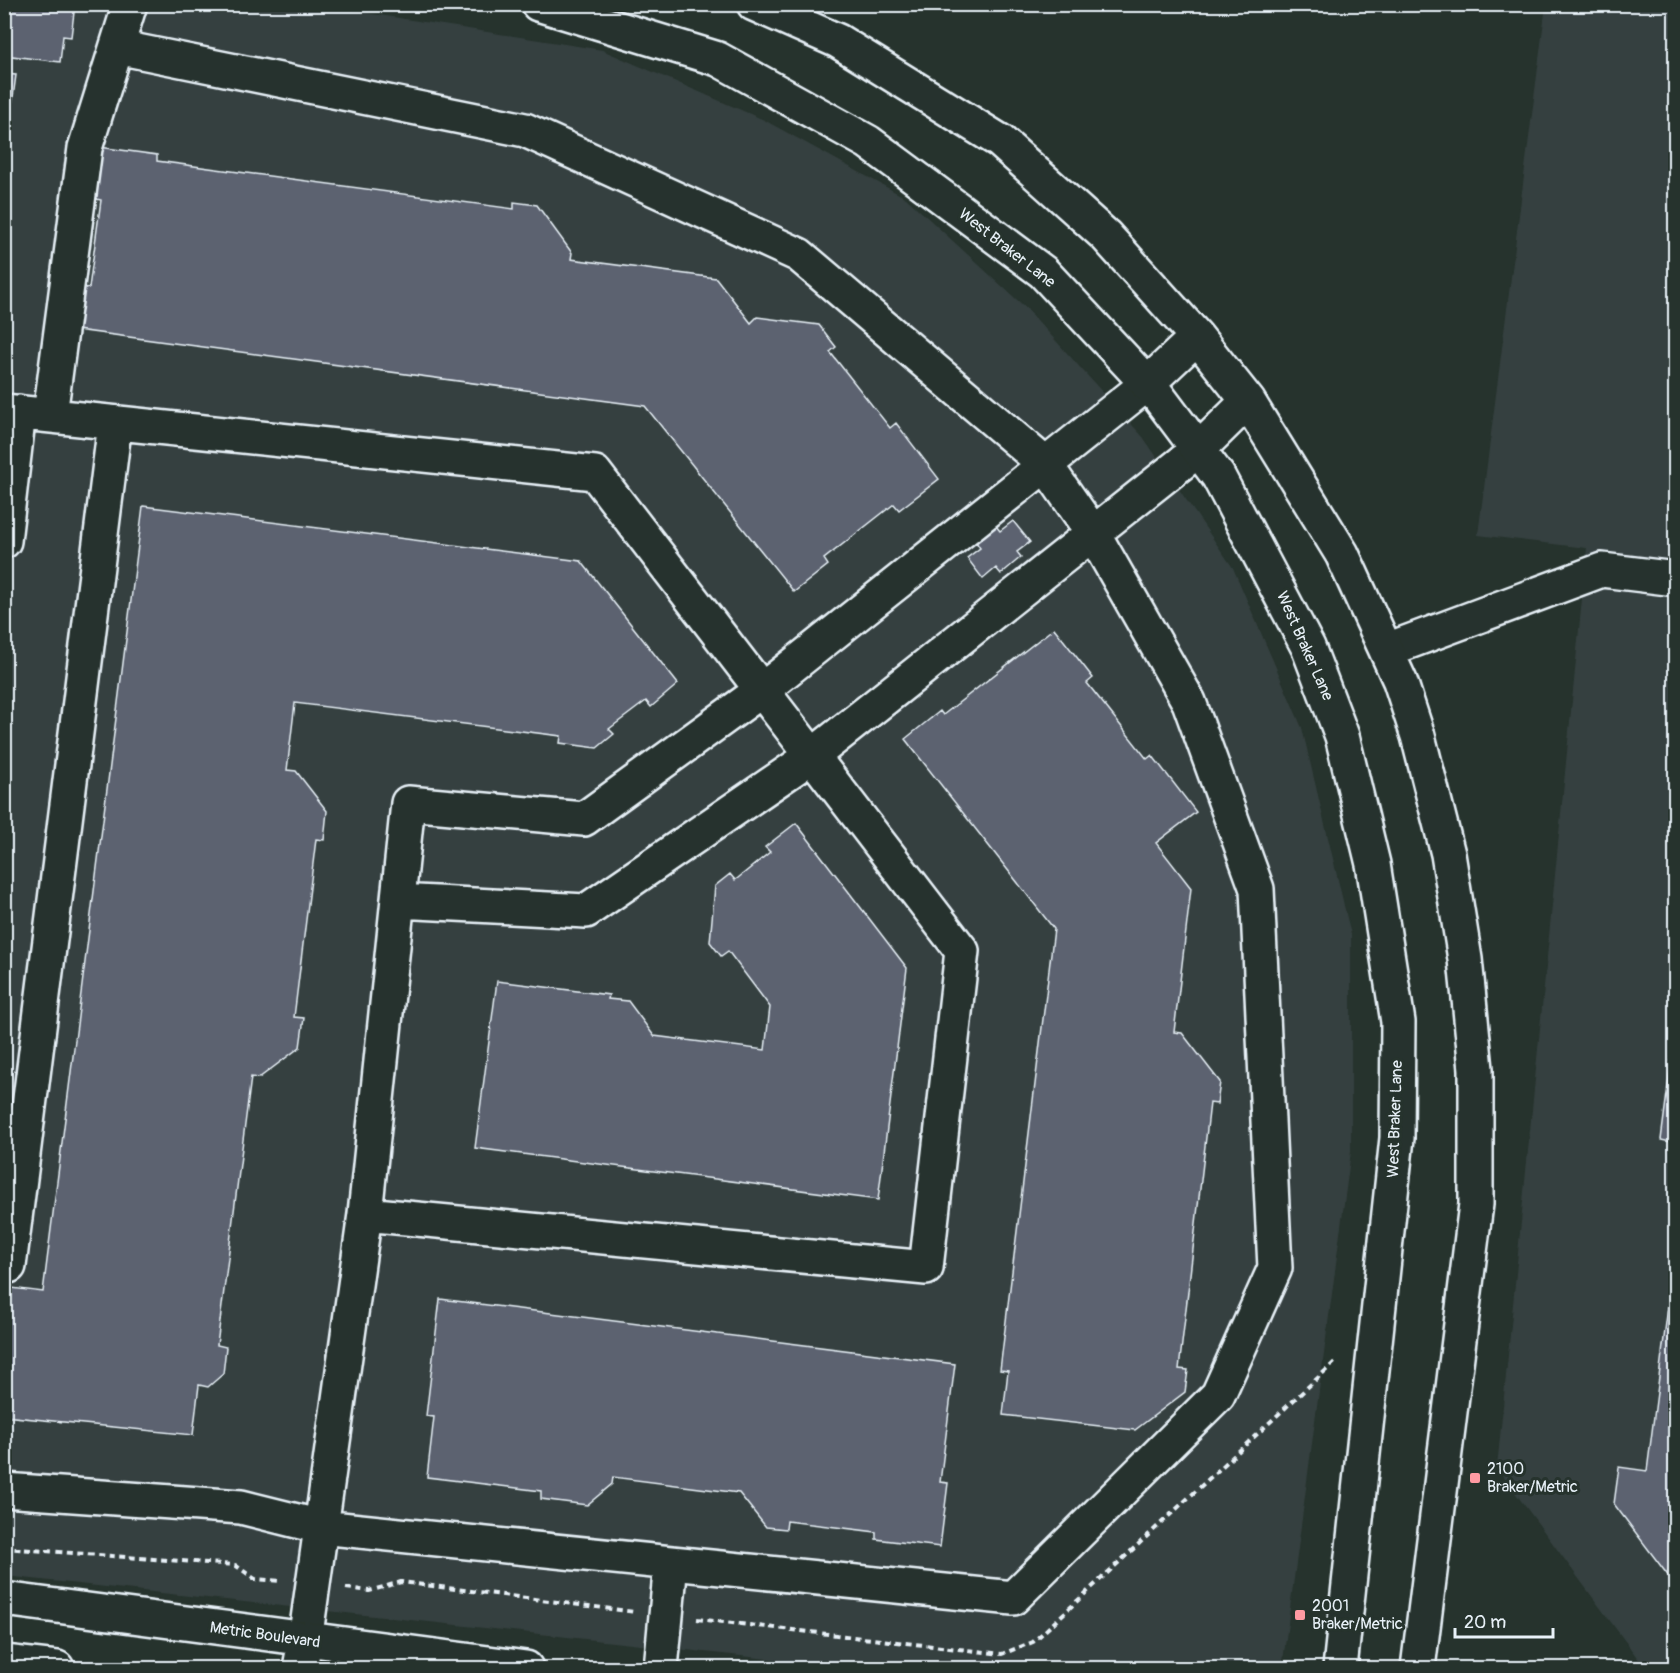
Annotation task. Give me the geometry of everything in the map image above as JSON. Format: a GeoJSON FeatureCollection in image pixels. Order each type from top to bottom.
{"type":"FeatureCollection","features":[{"type":"Feature","properties":{"kind":"main road"},"geometry":{"type":"LineString","coordinates":[[4,541],[24,413],[85,148],[130,4]]}},
{"type":"Feature","properties":{"kind":"main road","name":"West Braker Lane"},"geometry":{"type":"LineString","coordinates":[[538,4],[718,59],[868,142],[1043,272],[1147,384],[1218,476],[1308,647],[1342,736],[1373,864],[1398,1022],[1397,1138],[1340,1668]]}},
{"type":"Feature","properties":{"kind":"main road"},"geometry":{"type":"LineString","coordinates":[[754,4],[838,41],[1000,141],[1106,236],[1197,337],[1248,401],[1342,554],[1387,650],[1418,736],[1448,855],[1465,959],[1476,1069],[1476,1204],[1418,1668]]}},
{"type":"Feature","properties":{"kind":"main road"},"geometry":{"type":"LineString","coordinates":[[4,1490],[241,1507],[321,1527],[1013,1598],[1218,1395],[1275,1268],[1257,889],[1189,702],[1093,532],[1045,464],[799,255],[525,130],[117,47]]}},
{"type":"Feature","properties":{"kind":"main road"},"geometry":{"type":"LineString","coordinates":[[303,1655],[365,1214],[408,803],[584,819],[762,690],[1147,384],[1197,337]]}},
{"type":"Feature","properties":{"kind":"main road"},"geometry":{"type":"LineString","coordinates":[[398,901],[586,910],[812,756],[1198,450],[1248,401]]}},
{"type":"Feature","properties":{"kind":"main road"},"geometry":{"type":"LineString","coordinates":[[24,413],[595,473],[962,951],[927,1268],[365,1214]]}},
{"type":"Feature","properties":{"kind":"main road"},"geometry":{"type":"LineString","coordinates":[[4,1266],[9,1266],[115,423]]}},
{"type":"Feature","properties":{"kind":"main road"},"geometry":{"type":"LineString","coordinates":[[1387,650],[1602,570],[1676,579]]}},
{"type":"Feature","properties":{"kind":"main road"},"geometry":{"type":"LineString","coordinates":[[661,1668],[671,1563]]}},
{"type":"Feature","properties":{"kind":"main road","name":"Metric Boulevard"},"geometry":{"type":"LineString","coordinates":[[4,1599],[303,1655],[526,1668]]}},
{"type":"Feature","properties":{"kind":"main road"},"geometry":{"type":"LineString","coordinates":[[4,1662],[57,1668]]}},
{"type":"Feature","properties":{"kind":"shaded area"},"geometry":{"type":"Polygon","coordinates":[[[5,5],[316,5],[602,50],[764,120],[906,198],[1027,309],[1143,437],[1233,568],[1302,728],[1351,935],[1351,1151],[1282,1668],[852,1668],[5,1576],[5,5]]]}},
{"type":"Feature","properties":{"kind":"shaded area"},"geometry":{"type":"Polygon","coordinates":[[[1546,5],[1675,5],[1675,1668],[1645,1668],[1497,1468],[1587,548],[1478,535],[1546,5]]]}},
{"type":"Feature","properties":{"kind":"building"},"geometry":{"type":"Polygon","coordinates":[[[4,4],[75,4],[71,37],[63,36],[60,62],[4,55],[4,4]]]}},
{"type":"Feature","properties":{"kind":"building"},"geometry":{"type":"Polygon","coordinates":[[[4,74],[16,75],[4,164],[4,74]]]}},
{"type":"Feature","properties":{"kind":"building"},"geometry":{"type":"Polygon","coordinates":[[[99,147],[157,155],[157,161],[514,209],[514,202],[537,205],[572,253],[571,259],[716,278],[751,323],[757,317],[819,325],[836,347],[830,352],[890,428],[896,423],[939,479],[899,510],[894,504],[824,559],[828,565],[794,592],[645,406],[77,330],[82,287],[89,288],[101,200],[92,198],[99,147]]]}},
{"type":"Feature","properties":{"kind":"building"},"geometry":{"type":"Polygon","coordinates":[[[143,506],[581,561],[678,684],[651,707],[646,701],[609,729],[614,734],[597,748],[560,743],[561,736],[295,703],[287,770],[296,771],[327,811],[324,840],[316,839],[294,1017],[304,1018],[300,1047],[259,1078],[251,1077],[217,1345],[226,1347],[223,1374],[208,1387],[199,1385],[193,1435],[4,1416],[4,1287],[43,1292],[143,506]]]}},
{"type":"Feature","properties":{"kind":"building"},"geometry":{"type":"Polygon","coordinates":[[[1013,521],[1030,542],[1017,552],[1021,557],[1001,574],[996,568],[983,579],[967,558],[980,548],[976,542],[996,526],[1000,531],[1013,521]]]}},
{"type":"Feature","properties":{"kind":"building"},"geometry":{"type":"Polygon","coordinates":[[[1054,628],[1093,678],[1087,683],[1147,759],[1152,755],[1196,812],[1156,843],[1191,888],[1174,1032],[1182,1033],[1220,1082],[1217,1104],[1210,1103],[1179,1369],[1188,1370],[1185,1392],[1135,1430],[1003,1415],[1008,1371],[1000,1370],[1054,929],[905,739],[940,711],[943,715],[1054,628]]]}},
{"type":"Feature","properties":{"kind":"building"},"geometry":{"type":"Polygon","coordinates":[[[796,823],[907,968],[878,1200],[475,1148],[497,981],[609,995],[608,999],[628,1001],[654,1036],[765,1050],[770,1007],[728,951],[721,956],[710,942],[715,886],[730,874],[735,880],[738,878],[770,852],[765,847],[796,823]]]}},
{"type":"Feature","properties":{"kind":"building"},"geometry":{"type":"Polygon","coordinates":[[[1676,1023],[1676,1143],[1661,1140],[1676,1023]]]}},
{"type":"Feature","properties":{"kind":"building"},"geometry":{"type":"Polygon","coordinates":[[[1676,1244],[1676,1586],[1614,1504],[1619,1467],[1647,1471],[1676,1244]]]}},
{"type":"Feature","properties":{"kind":"building"},"geometry":{"type":"Polygon","coordinates":[[[440,1299],[955,1364],[940,1482],[948,1483],[940,1547],[876,1539],[876,1532],[787,1521],[786,1529],[766,1527],[739,1493],[613,1477],[612,1484],[587,1505],[541,1499],[541,1491],[427,1477],[434,1417],[426,1416],[440,1299]]]}},
{"type":"Feature","properties":{"kind":"place","name":"2100 Braker/Metric"},"geometry":{"type":"Point","coordinates":[1475,1478]}},
{"type":"Feature","properties":{"kind":"place","name":"2001 Braker/Metric"},"geometry":{"type":"Point","coordinates":[1300,1615]}}]}
